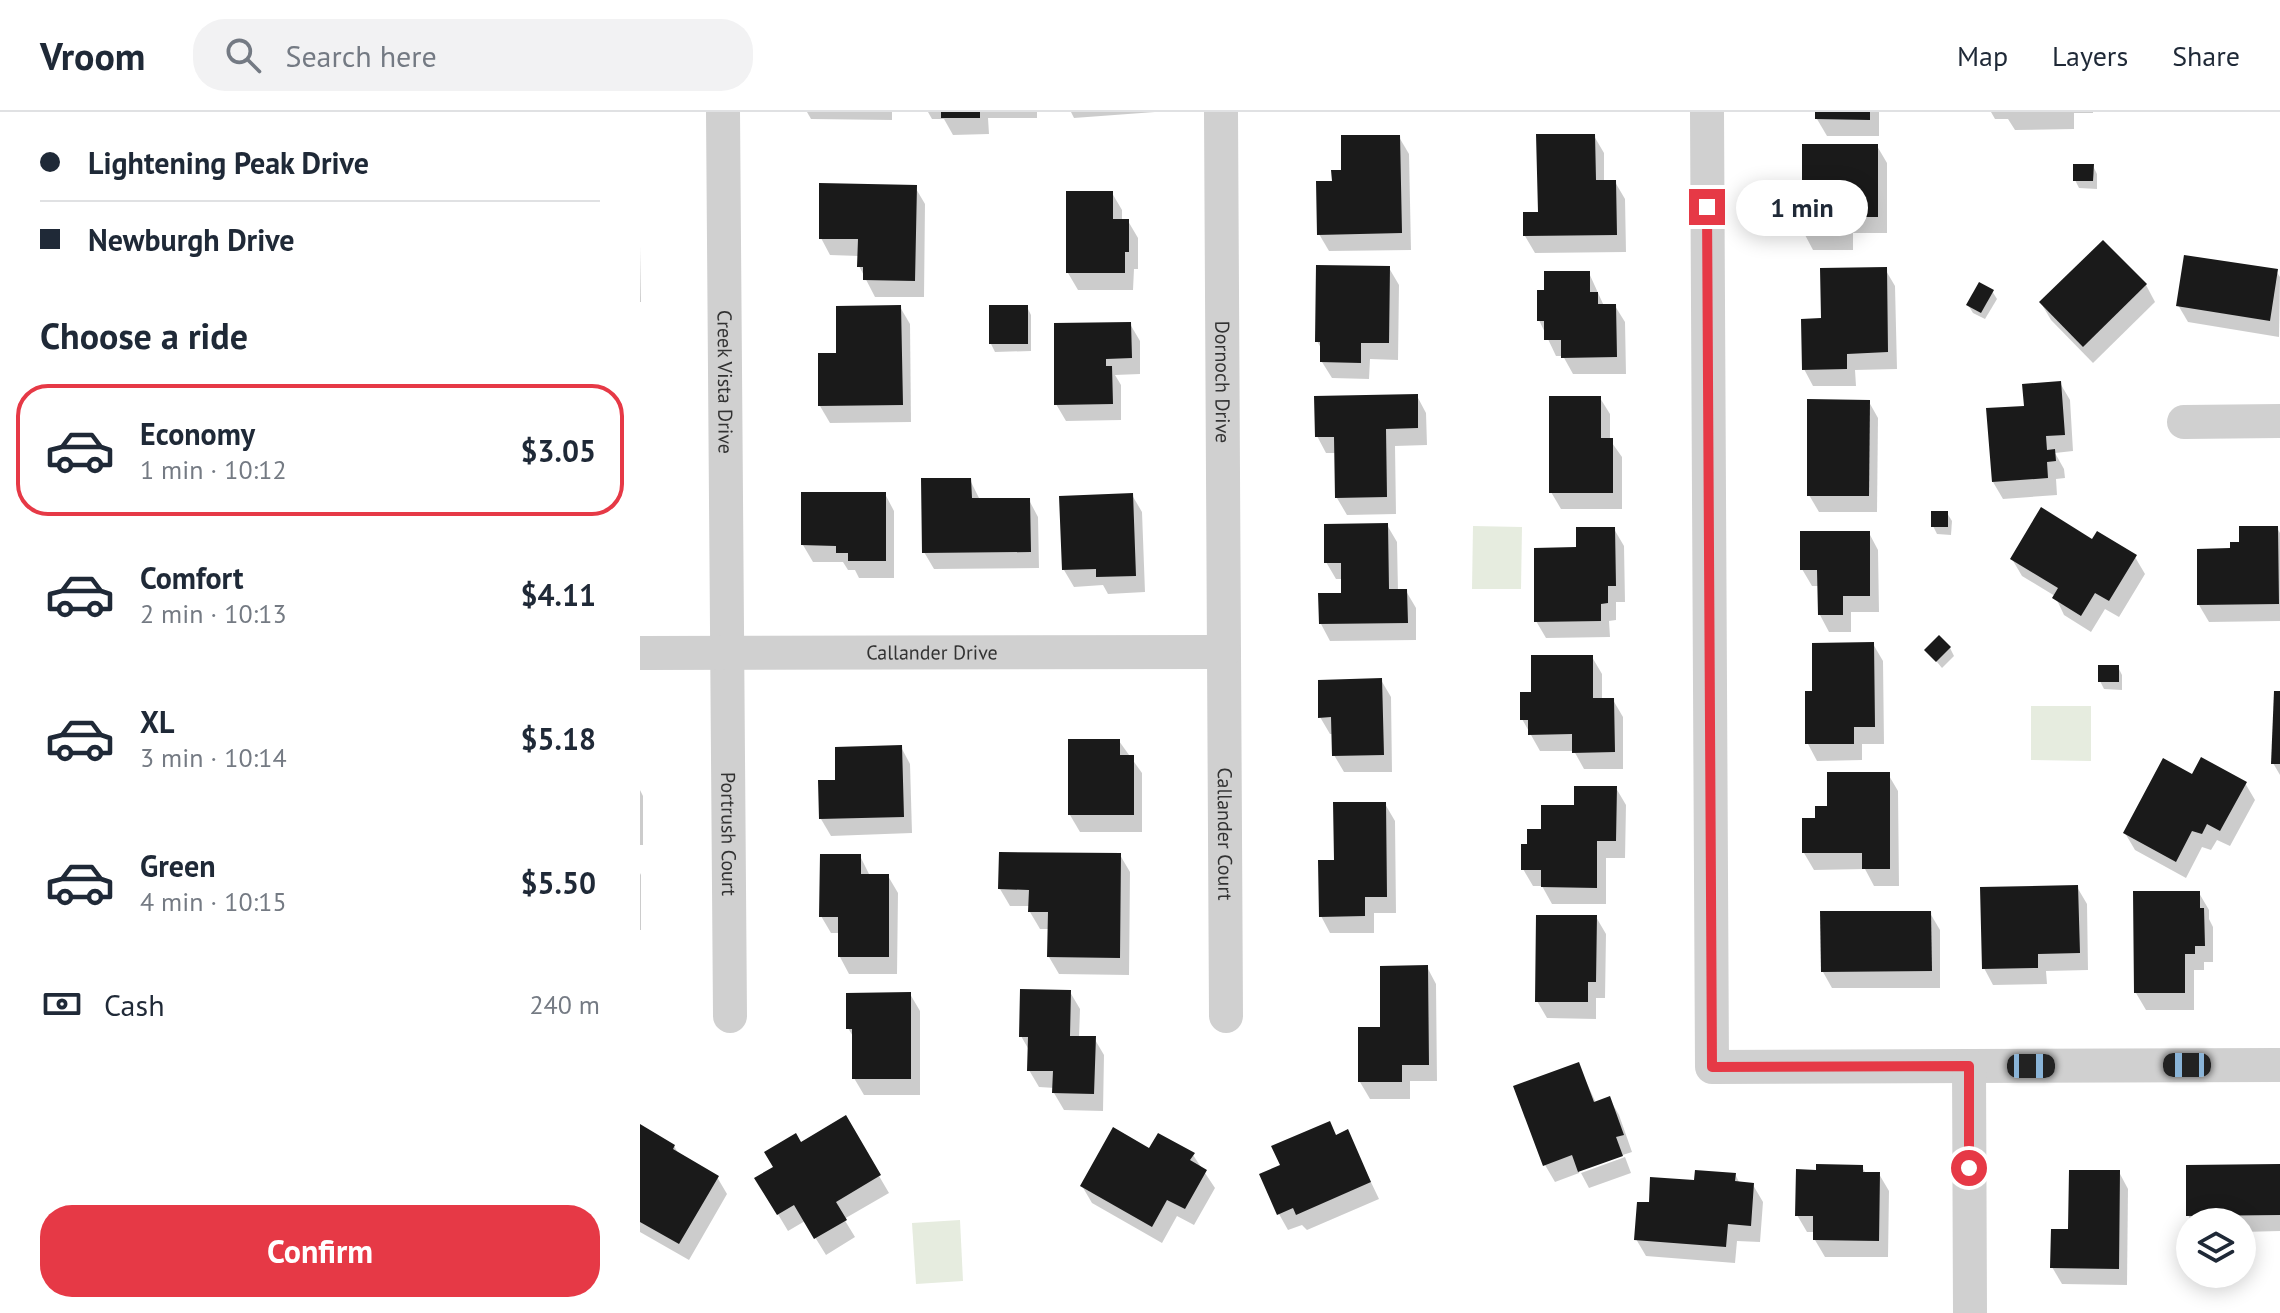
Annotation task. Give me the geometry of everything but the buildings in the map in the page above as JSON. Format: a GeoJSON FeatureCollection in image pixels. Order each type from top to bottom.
{"type":"FeatureCollection","features":[{"type":"Feature","properties":{"kind":"street","name":"Creek Vista Drive"},"geometry":{"type":"LineString","coordinates":[[723,112],[727,653]]}},
{"type":"Feature","properties":{"kind":"street","name":"Dornoch Drive"},"geometry":{"type":"LineString","coordinates":[[1221,112],[1224,652]]}},
{"type":"Feature","properties":{"kind":"street"},"geometry":{"type":"LineString","coordinates":[[1707,112],[1712,1067],[2280,1065]]}},
{"type":"Feature","properties":{"kind":"street"},"geometry":{"type":"LineString","coordinates":[[2184,422],[2280,421]]}},
{"type":"Feature","properties":{"kind":"street","name":"Callander Drive"},"geometry":{"type":"LineString","coordinates":[[640,653],[1224,652]]}},
{"type":"Feature","properties":{"kind":"street","name":"Callander Court"},"geometry":{"type":"LineString","coordinates":[[1224,652],[1226,1016]]}},
{"type":"Feature","properties":{"kind":"street","name":"Portrush Court"},"geometry":{"type":"LineString","coordinates":[[727,653],[730,1016]]}},
{"type":"Feature","properties":{"kind":"street"},"geometry":{"type":"LineString","coordinates":[[1969,1066],[1970,1313]]}},
{"type":"Feature","properties":{"kind":"shaded area"},"geometry":{"type":"Polygon","coordinates":[[[1473,526],[1522,527],[1521,589],[1472,589],[1473,526]]]}},
{"type":"Feature","properties":{"kind":"shaded area"},"geometry":{"type":"Polygon","coordinates":[[[2031,706],[2091,706],[2091,761],[2031,760],[2031,706]]]}},
{"type":"Feature","properties":{"kind":"shaded area"},"geometry":{"type":"Polygon","coordinates":[[[960,1220],[963,1281],[916,1284],[912,1223],[960,1220]]]}},
{"type":"Feature","properties":{"kind":"route"},"geometry":{"type":"LineString","coordinates":[[1707,207],[1712,1067],[1969,1066],[1969,1168]]}}]}
